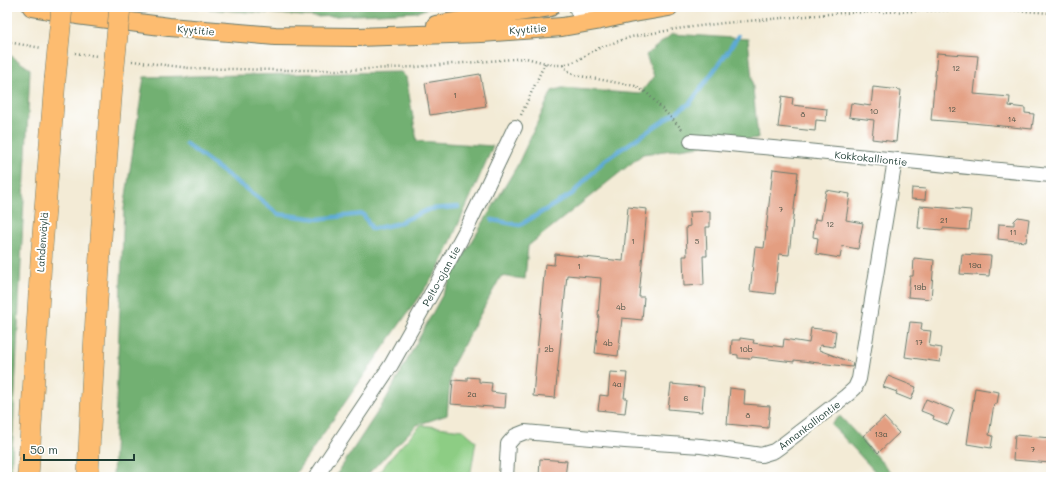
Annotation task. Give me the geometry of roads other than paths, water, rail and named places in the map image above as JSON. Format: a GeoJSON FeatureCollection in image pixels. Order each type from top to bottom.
{"type":"FeatureCollection","features":[{"type":"Feature","properties":{"kind":"highway","name":"Lahdenväylä"},"geometry":{"type":"LineString","coordinates":[[28,477],[41,261],[62,7]]}},
{"type":"Feature","properties":{"kind":"highway"},"geometry":{"type":"LineString","coordinates":[[88,477],[98,266],[112,86],[120,7]]}},
{"type":"Feature","properties":{"kind":"main road","name":"Kyytitie"},"geometry":{"type":"LineString","coordinates":[[32,7],[77,16],[176,28],[275,36],[362,37],[482,33],[562,27],[669,7]]}},
{"type":"Feature","properties":{"kind":"main road","name":"Kyytitie"},"geometry":{"type":"LineString","coordinates":[[362,37],[550,7]]}},
{"type":"Feature","properties":{"kind":"street"},"geometry":{"type":"LineString","coordinates":[[576,7],[583,24]]}},
{"type":"Feature","properties":{"kind":"street"},"geometry":{"type":"LineString","coordinates":[[583,24],[590,7]]}},
{"type":"Feature","properties":{"kind":"street","name":"Pelto-ojan tie"},"geometry":{"type":"LineString","coordinates":[[316,477],[392,365],[469,224],[515,127]]}},
{"type":"Feature","properties":{"kind":"street","name":"Kokkokalliontie"},"geometry":{"type":"LineString","coordinates":[[691,141],[1051,175]]}},
{"type":"Feature","properties":{"kind":"street","name":"Annankalliontie"},"geometry":{"type":"LineString","coordinates":[[506,477],[508,444],[515,436],[525,432],[701,446],[761,455],[774,451],[846,396],[855,388],[859,379],[895,160]]}},
{"type":"Feature","properties":{"kind":"waterway"},"geometry":{"type":"LineString","coordinates":[[492,220],[520,225],[572,194],[605,160],[690,103],[738,36]]}},
{"type":"Feature","properties":{"kind":"waterway"},"geometry":{"type":"LineString","coordinates":[[186,144],[278,214],[318,219],[363,214],[372,229],[396,224],[430,209],[458,207]]}}]}
